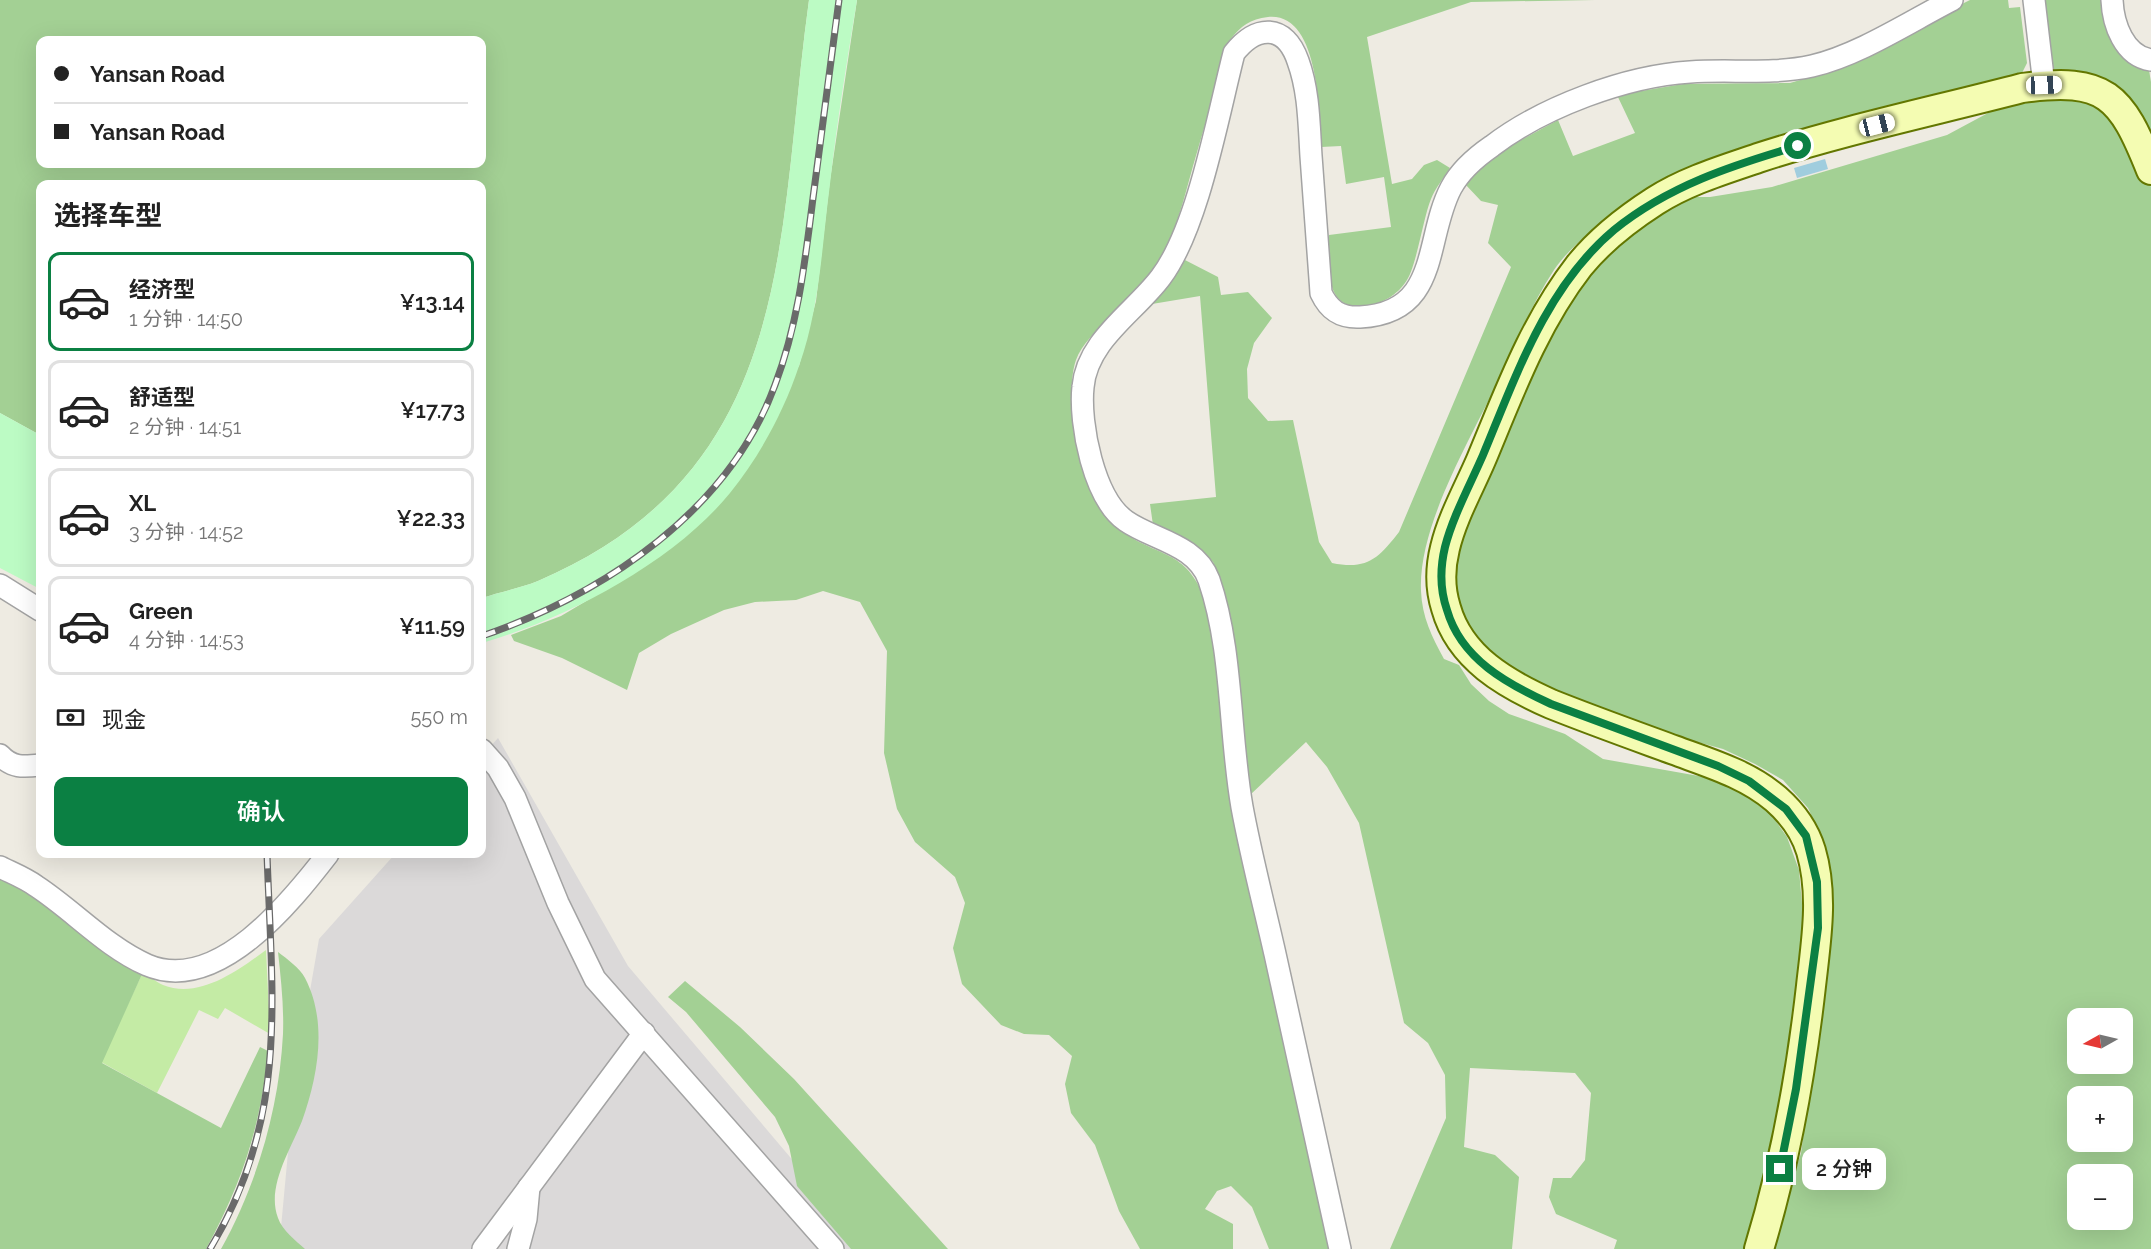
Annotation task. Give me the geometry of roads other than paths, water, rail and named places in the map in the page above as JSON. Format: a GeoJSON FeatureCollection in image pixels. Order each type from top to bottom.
{"type":"FeatureCollection","features":[{"type":"Feature","properties":{"kind":"main road"},"geometry":{"type":"LineString","coordinates":[[1760,1249],[1773,1204],[1796,1089],[1816,946],[1817,882],[1806,836],[1786,809],[1749,781],[1718,766],[1526,693],[1481,663],[1462,642],[1446,608],[1441,580],[1445,548],[1541,325],[1579,267],[1621,225],[1658,199],[1685,185],[1760,158],[1847,132],[2022,88],[2044,85],[2090,88],[2107,95],[2128,118],[2151,170]]}},
{"type":"Feature","properties":{"kind":"street"},"geometry":{"type":"LineString","coordinates":[[1340,1249],[1243,810],[1227,669],[1208,576],[1199,561],[1185,550],[1121,518],[1108,502],[1097,477],[1084,417],[1083,387],[1088,364],[1097,347],[1162,276],[1180,242],[1195,204],[1234,53],[1244,41],[1254,34],[1267,32],[1279,35],[1289,42],[1298,59],[1307,105],[1321,293],[1328,307],[1341,315],[1360,317],[1402,304],[1417,290],[1428,270],[1442,211],[1452,187],[1470,164],[1522,126],[1600,90],[1632,80],[1691,72],[1776,71],[1814,66],[1843,56],[1952,0]]}},
{"type":"Feature","properties":{"kind":"street"},"geometry":{"type":"LineString","coordinates":[[2034,0],[2044,85]]}},
{"type":"Feature","properties":{"kind":"street"},"geometry":{"type":"LineString","coordinates":[[2112,0],[2117,30],[2131,50],[2151,60]]}},
{"type":"Feature","properties":{"kind":"street"},"geometry":{"type":"LineString","coordinates":[[0,585],[36,608]]}},
{"type":"Feature","properties":{"kind":"street"},"geometry":{"type":"LineString","coordinates":[[486,754],[498,768],[515,798],[558,903],[595,979],[834,1249]]}},
{"type":"Feature","properties":{"kind":"street"},"geometry":{"type":"LineString","coordinates":[[0,755],[8,764],[22,767],[36,765]]}},
{"type":"Feature","properties":{"kind":"street"},"geometry":{"type":"LineString","coordinates":[[0,867],[36,885],[139,960],[162,970],[181,971],[200,968],[237,948],[286,904],[325,858]]}},
{"type":"Feature","properties":{"kind":"street"},"geometry":{"type":"LineString","coordinates":[[483,1249],[644,1033]]}},
{"type":"Feature","properties":{"kind":"street"},"geometry":{"type":"LineString","coordinates":[[519,1249],[526,1219],[529,1187]]}},
{"type":"Feature","properties":{"kind":"water"},"geometry":{"type":"Polygon","coordinates":[[[1825,159],[1828,169],[1797,178],[1794,168],[1825,159]]]}},
{"type":"Feature","properties":{"kind":"railway"},"geometry":{"type":"LineString","coordinates":[[486,634],[573,597],[616,571],[657,542],[694,509],[727,471],[754,430],[783,362],[800,293],[839,0]]}},
{"type":"Feature","properties":{"kind":"railway"},"geometry":{"type":"LineString","coordinates":[[210,1249],[235,1200],[253,1152],[264,1105],[270,1057],[272,1008],[267,858]]}}]}
